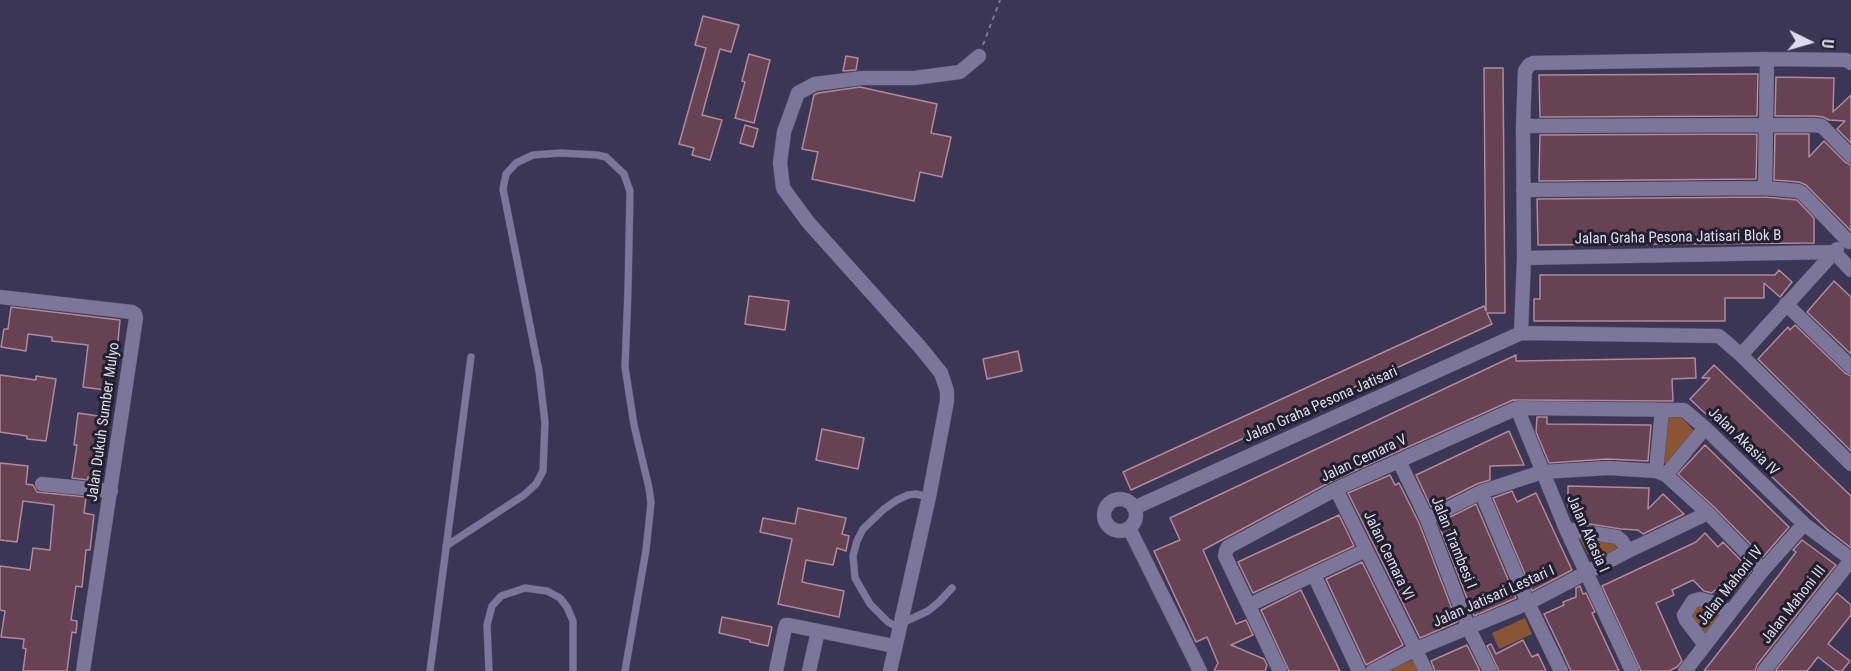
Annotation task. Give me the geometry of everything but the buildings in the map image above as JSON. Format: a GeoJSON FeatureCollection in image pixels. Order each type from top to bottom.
{"type":"FeatureCollection","features":[{"type":"Feature","properties":{"kind":"street"},"geometry":{"type":"LineString","coordinates":[[890,671],[929,497],[947,391],[941,373],[920,347],[808,222],[783,188],[780,163],[784,132],[798,93],[815,84],[862,78],[914,78],[960,72],[979,56]]}},
{"type":"Feature","properties":{"kind":"street"},"geometry":{"type":"LineString","coordinates":[[1521,333],[1524,258],[1523,126],[1525,71],[1529,65],[1533,63],[1767,58],[1845,60],[1851,63]]}},
{"type":"Feature","properties":{"kind":"street"},"geometry":{"type":"LineString","coordinates":[[1765,188],[1767,58]]}},
{"type":"Feature","properties":{"kind":"street"},"geometry":{"type":"LineString","coordinates":[[1523,126],[1822,126],[1851,156]]}},
{"type":"Feature","properties":{"kind":"street"},"geometry":{"type":"LineString","coordinates":[[1523,190],[1765,188],[1802,192],[1850,240],[1833,252],[1740,355]]}},
{"type":"Feature","properties":{"kind":"street"},"geometry":{"type":"LineString","coordinates":[[1833,252],[1851,270]]}},
{"type":"Feature","properties":{"kind":"street","name":"Jalan Graha Pesona Jatisari Blok B"},"geometry":{"type":"LineString","coordinates":[[1524,258],[1833,252]]}},
{"type":"Feature","properties":{"kind":"street","name":"Jalan Dukuh Sumber Mulyo"},"geometry":{"type":"LineString","coordinates":[[0,297],[132,312],[136,318],[83,671]]}},
{"type":"Feature","properties":{"kind":"street"},"geometry":{"type":"LineString","coordinates":[[1786,304],[1851,367]]}},
{"type":"Feature","properties":{"kind":"street","name":"Jalan Graha Pesona Jatisari"},"geometry":{"type":"LineString","coordinates":[[1134,508],[1521,333],[1715,335],[1723,338],[1851,464]]}},
{"type":"Feature","properties":{"kind":"street","name":"Jalan Akasia IV"},"geometry":{"type":"LineString","coordinates":[[1517,408],[1684,410],[1804,525],[1851,559]]}},
{"type":"Feature","properties":{"kind":"street","name":"Jalan Cemara V"},"geometry":{"type":"LineString","coordinates":[[1249,605],[1225,556],[1228,547],[1336,489],[1517,408]]}},
{"type":"Feature","properties":{"kind":"street","name":"Jalan Akasia I"},"geometry":{"type":"LineString","coordinates":[[1517,408],[1566,529],[1632,671]]}},
{"type":"Feature","properties":{"kind":"street"},"geometry":{"type":"LineString","coordinates":[[1661,473],[1662,410]]}},
{"type":"Feature","properties":{"kind":"street"},"geometry":{"type":"LineString","coordinates":[[1661,473],[1705,428]]}},
{"type":"Feature","properties":{"kind":"street","name":"Jalan Trambesi I"},"geometry":{"type":"LineString","coordinates":[[1399,461],[1427,519],[1469,629],[1490,671]]}},
{"type":"Feature","properties":{"kind":"street"},"geometry":{"type":"LineString","coordinates":[[1427,519],[1481,492],[1542,472],[1608,468],[1661,473],[1708,513],[1763,570]]}},
{"type":"Feature","properties":{"kind":"street"},"geometry":{"type":"LineString","coordinates":[[42,484],[111,491]]}},
{"type":"Feature","properties":{"kind":"street","name":"Jalan Cemara VI"},"geometry":{"type":"LineString","coordinates":[[1336,489],[1426,671]]}},
{"type":"Feature","properties":{"kind":"street"},"geometry":{"type":"LineString","coordinates":[[1481,492],[1528,603],[1561,671]]}},
{"type":"Feature","properties":{"kind":"street"},"geometry":{"type":"LineString","coordinates":[[1126,500],[1134,508],[1135,518],[1129,528],[1114,529],[1106,522],[1105,511],[1111,502],[1126,500]]}},
{"type":"Feature","properties":{"kind":"street","name":"Jalan Jatisari Lestari I"},"geometry":{"type":"LineString","coordinates":[[1373,671],[1416,650],[1528,603],[1708,513]]}},
{"type":"Feature","properties":{"kind":"street","name":"Jalan Mahoni IV"},"geometry":{"type":"LineString","coordinates":[[1685,671],[1763,570],[1804,525]]}},
{"type":"Feature","properties":{"kind":"street"},"geometry":{"type":"LineString","coordinates":[[1129,528],[1200,671]]}},
{"type":"Feature","properties":{"kind":"street"},"geometry":{"type":"LineString","coordinates":[[1566,529],[1617,537],[1628,551]]}},
{"type":"Feature","properties":{"kind":"street"},"geometry":{"type":"LineString","coordinates":[[1280,671],[1249,605],[1366,550]]}},
{"type":"Feature","properties":{"kind":"street","name":"Jalan Mahoni III"},"geometry":{"type":"LineString","coordinates":[[1764,671],[1851,559]]}},
{"type":"Feature","properties":{"kind":"street"},"geometry":{"type":"LineString","coordinates":[[1314,574],[1359,671]]}},
{"type":"Feature","properties":{"kind":"street"},"geometry":{"type":"LineString","coordinates":[[1705,645],[1684,615],[1693,601],[1700,599],[1718,604],[1729,614]]}},
{"type":"Feature","properties":{"kind":"street"},"geometry":{"type":"LineString","coordinates":[[776,671],[786,625],[894,646]]}},
{"type":"Feature","properties":{"kind":"street"},"geometry":{"type":"LineString","coordinates":[[809,671],[818,631]]}},
{"type":"Feature","properties":{"kind":"lane"},"geometry":{"type":"LineString","coordinates":[[446,546],[524,495],[536,484],[543,471],[545,423],[539,371],[503,189],[506,174],[516,163],[533,155],[579,154],[606,157],[624,174],[630,191],[625,367],[634,425],[651,503],[646,550],[625,671]]}},
{"type":"Feature","properties":{"kind":"lane"},"geometry":{"type":"LineString","coordinates":[[430,671],[471,357]]}},
{"type":"Feature","properties":{"kind":"lane"},"geometry":{"type":"LineString","coordinates":[[929,497],[908,495],[884,509],[863,529],[855,549],[853,567],[855,578],[870,604],[880,615],[899,626],[928,611],[952,588]]}},
{"type":"Feature","properties":{"kind":"lane"},"geometry":{"type":"LineString","coordinates":[[489,671],[487,626],[492,606],[501,596],[525,588],[547,591],[560,598],[567,607],[573,621],[573,671]]}},
{"type":"Feature","properties":{"kind":"path"},"geometry":{"type":"LineString","coordinates":[[979,56],[1000,0]]}},
{"type":"Feature","properties":{"kind":"shaded area"},"geometry":{"type":"Polygon","coordinates":[[[1680,416],[1698,435],[1672,466],[1662,462],[1667,417],[1680,416]]]}},
{"type":"Feature","properties":{"kind":"shaded area"},"geometry":{"type":"Polygon","coordinates":[[[1578,536],[1615,539],[1623,549],[1593,563],[1578,536]]]}},
{"type":"Feature","properties":{"kind":"shaded area"},"geometry":{"type":"Polygon","coordinates":[[[1695,603],[1723,612],[1706,638],[1687,615],[1695,603]]]}},
{"type":"Feature","properties":{"kind":"shaded area"},"geometry":{"type":"Polygon","coordinates":[[[1525,618],[1532,634],[1499,649],[1492,633],[1525,618]]]}},
{"type":"Feature","properties":{"kind":"shaded area"},"geometry":{"type":"Polygon","coordinates":[[[1418,657],[1425,671],[1389,671],[1418,657]]]}}]}
